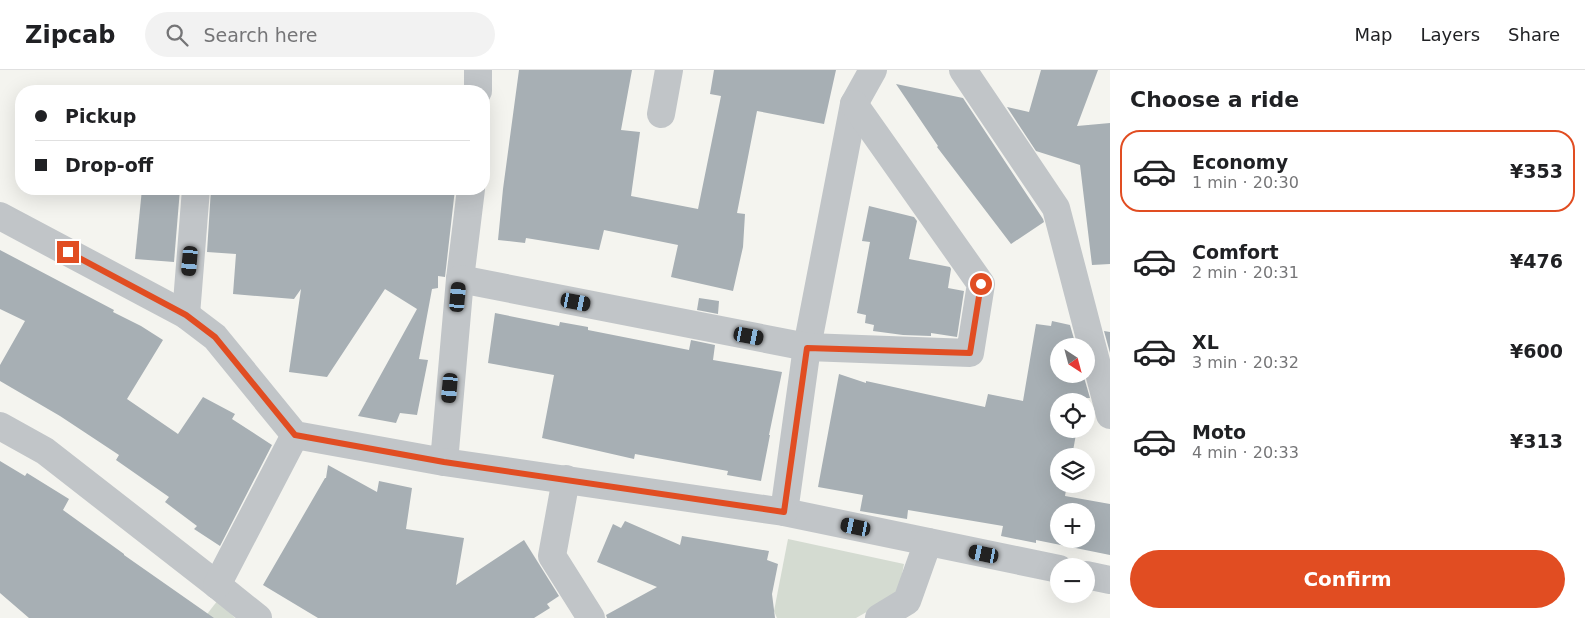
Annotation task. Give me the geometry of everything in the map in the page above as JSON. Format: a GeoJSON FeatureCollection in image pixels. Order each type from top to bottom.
{"type":"FeatureCollection","features":[{"type":"Feature","properties":{"kind":"street"},"geometry":{"type":"LineString","coordinates":[[478,70],[478,85]]}},
{"type":"Feature","properties":{"kind":"street"},"geometry":{"type":"LineString","coordinates":[[661,114],[669,70]]}},
{"type":"Feature","properties":{"kind":"street"},"geometry":{"type":"LineString","coordinates":[[784,512],[807,348],[854,104],[873,70]]}},
{"type":"Feature","properties":{"kind":"street"},"geometry":{"type":"LineString","coordinates":[[963,70],[1056,208],[1110,415]]}},
{"type":"Feature","properties":{"kind":"street"},"geometry":{"type":"LineString","coordinates":[[460,279],[807,348],[970,353],[981,284],[854,104]]}},
{"type":"Feature","properties":{"kind":"street"},"geometry":{"type":"LineString","coordinates":[[186,315],[196,195]]}},
{"type":"Feature","properties":{"kind":"street"},"geometry":{"type":"LineString","coordinates":[[444,462],[460,279],[470,195]]}},
{"type":"Feature","properties":{"kind":"street"},"geometry":{"type":"LineString","coordinates":[[0,216],[186,315],[215,337],[295,435],[444,462],[784,512],[1050,567]]}},
{"type":"Feature","properties":{"kind":"street"},"geometry":{"type":"LineString","coordinates":[[0,426],[45,451],[258,618]]}},
{"type":"Feature","properties":{"kind":"street"},"geometry":{"type":"LineString","coordinates":[[217,585],[295,435]]}},
{"type":"Feature","properties":{"kind":"street"},"geometry":{"type":"LineString","coordinates":[[566,480],[552,556],[591,618]]}},
{"type":"Feature","properties":{"kind":"street"},"geometry":{"type":"LineString","coordinates":[[879,618],[907,601],[928,542]]}},
{"type":"Feature","properties":{"kind":"street"},"geometry":{"type":"LineString","coordinates":[[1095,577],[1110,580]]}},
{"type":"Feature","properties":{"kind":"shaded area"},"geometry":{"type":"Polygon","coordinates":[[[788,539],[904,564],[898,594],[856,618],[777,618],[774,611],[788,539]]]}},
{"type":"Feature","properties":{"kind":"shaded area"},"geometry":{"type":"Polygon","coordinates":[[[218,600],[235,618],[204,618],[218,600]]]}},
{"type":"Feature","properties":{"kind":"building"},"geometry":{"type":"Polygon","coordinates":[[[519,70],[632,70],[621,130],[640,132],[631,196],[698,209],[721,96],[710,94],[714,70],[836,70],[824,124],[757,111],[737,213],[745,214],[743,247],[733,291],[671,277],[678,245],[604,230],[599,250],[526,238],[525,243],[498,240],[519,70]]]}},
{"type":"Feature","properties":{"kind":"building"},"geometry":{"type":"Polygon","coordinates":[[[1041,70],[1098,70],[1077,126],[1110,123],[1110,264],[1092,265],[1080,165],[1036,151],[1007,107],[1029,112],[1041,70]]]}},
{"type":"Feature","properties":{"kind":"building"},"geometry":{"type":"Polygon","coordinates":[[[896,84],[963,98],[1044,222],[1011,244],[937,147],[896,84]]]}},
{"type":"Feature","properties":{"kind":"building"},"geometry":{"type":"Polygon","coordinates":[[[141,195],[180,195],[174,262],[135,259],[141,195]]]}},
{"type":"Feature","properties":{"kind":"building"},"geometry":{"type":"Polygon","coordinates":[[[211,195],[454,195],[445,277],[438,276],[438,288],[432,289],[419,359],[428,360],[417,415],[400,413],[396,423],[358,416],[417,309],[385,289],[327,377],[289,372],[301,289],[294,299],[233,294],[236,254],[207,252],[211,195]]]}},
{"type":"Feature","properties":{"kind":"building"},"geometry":{"type":"Polygon","coordinates":[[[869,206],[914,217],[917,221],[909,259],[950,267],[948,288],[964,291],[957,337],[931,333],[931,336],[873,331],[874,325],[865,323],[866,315],[857,313],[870,242],[862,241],[869,206]]]}},
{"type":"Feature","properties":{"kind":"building"},"geometry":{"type":"Polygon","coordinates":[[[0,250],[114,310],[113,312],[163,340],[127,399],[178,434],[203,397],[235,414],[232,419],[272,445],[220,546],[194,529],[197,526],[165,502],[169,497],[116,460],[119,455],[60,416],[0,381],[0,365],[25,321],[0,309],[0,250]]]}},
{"type":"Feature","properties":{"kind":"building"},"geometry":{"type":"Polygon","coordinates":[[[699,298],[719,301],[718,314],[697,310],[699,298]]]}},
{"type":"Feature","properties":{"kind":"building"},"geometry":{"type":"Polygon","coordinates":[[[495,313],[559,326],[560,322],[588,327],[588,330],[689,350],[691,340],[715,345],[713,360],[782,372],[761,481],[727,475],[728,471],[635,454],[634,459],[542,438],[554,375],[488,363],[495,313]]]}},
{"type":"Feature","properties":{"kind":"building"},"geometry":{"type":"Polygon","coordinates":[[[1052,321],[1070,325],[1074,338],[1050,338],[1050,383],[1086,383],[1089,393],[1050,393],[1050,438],[1075,438],[1073,448],[1050,448],[1050,493],[1066,493],[1065,496],[1110,504],[1110,555],[1075,548],[1095,548],[1095,503],[1050,503],[1050,543],[1036,540],[1036,543],[1001,536],[1003,526],[908,510],[907,519],[860,511],[863,495],[818,487],[839,374],[866,383],[866,381],[985,407],[988,394],[1023,401],[1036,324],[1051,326],[1052,321]]]}},
{"type":"Feature","properties":{"kind":"building"},"geometry":{"type":"Polygon","coordinates":[[[1104,331],[1110,332],[1110,353],[1104,331]]]}},
{"type":"Feature","properties":{"kind":"building"},"geometry":{"type":"Polygon","coordinates":[[[0,461],[25,476],[27,473],[69,499],[63,510],[214,618],[29,618],[0,593],[0,461]]]}},
{"type":"Feature","properties":{"kind":"building"},"geometry":{"type":"Polygon","coordinates":[[[328,465],[377,492],[379,481],[412,488],[406,529],[464,538],[456,585],[524,540],[559,596],[547,604],[550,608],[534,618],[318,618],[263,585],[326,478],[328,465]]]}},
{"type":"Feature","properties":{"kind":"building"},"geometry":{"type":"Polygon","coordinates":[[[625,521],[680,545],[682,536],[769,551],[767,560],[778,564],[772,594],[775,618],[607,618],[606,615],[657,587],[597,562],[613,524],[621,528],[625,521]]]}},
{"type":"Feature","properties":{"kind":"route"},"geometry":{"type":"LineString","coordinates":[[68,252],[186,315],[215,337],[295,435],[444,462],[784,512],[807,348],[970,353],[981,284]]}}]}
